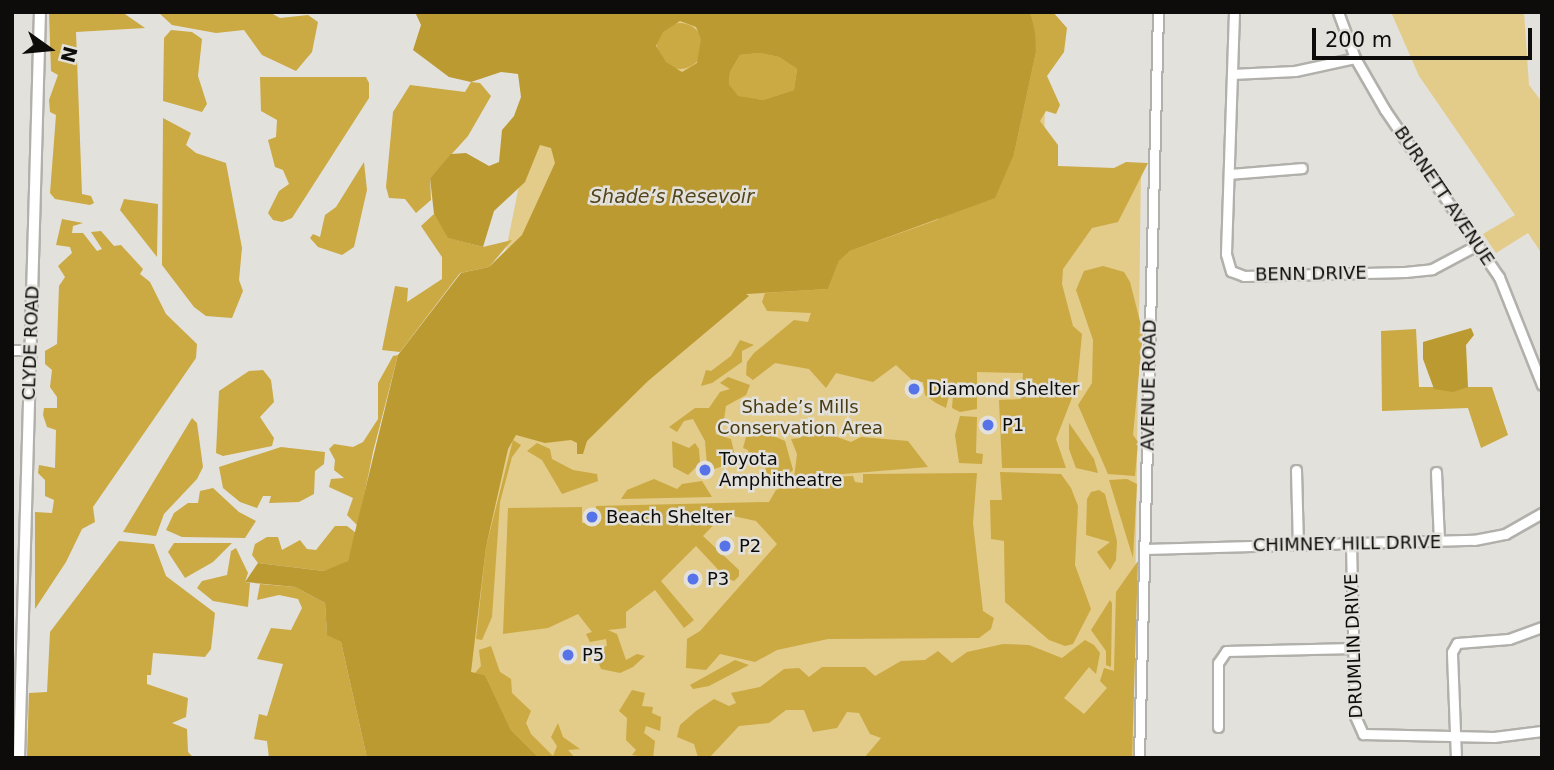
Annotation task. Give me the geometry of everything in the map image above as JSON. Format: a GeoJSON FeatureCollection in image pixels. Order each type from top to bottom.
{"type":"FeatureCollection","features":[{"type":"Feature","properties":{"kind":"main road","name":"CLYDE ROAD"},"geometry":{"type":"LineString","coordinates":[[19,758],[40,12]]}},
{"type":"Feature","properties":{"kind":"street","name":"AVENUE ROAD"},"geometry":{"type":"LineString","coordinates":[[1139,758],[1139,622],[1145,548],[1158,12]]}},
{"type":"Feature","properties":{"kind":"street","name":"BENN DRIVE"},"geometry":{"type":"LineString","coordinates":[[1234,12],[1227,266],[1237,274],[1405,272],[1432,268],[1479,244]]}},
{"type":"Feature","properties":{"kind":"street","name":"BURNETT AVENUE"},"geometry":{"type":"LineString","coordinates":[[1338,12],[1355,58],[1385,110],[1499,277],[1542,385]]}},
{"type":"Feature","properties":{"kind":"street"},"geometry":{"type":"LineString","coordinates":[[1232,74],[1295,71],[1355,58]]}},
{"type":"Feature","properties":{"kind":"street"},"geometry":{"type":"LineString","coordinates":[[1229,174],[1302,168]]}},
{"type":"Feature","properties":{"kind":"street"},"geometry":{"type":"LineString","coordinates":[[12,351],[30,349]]}},
{"type":"Feature","properties":{"kind":"street"},"geometry":{"type":"LineString","coordinates":[[1296,470],[1298,545]]}},
{"type":"Feature","properties":{"kind":"street"},"geometry":{"type":"LineString","coordinates":[[1436,472],[1439,541]]}},
{"type":"Feature","properties":{"kind":"street","name":"CHIMNEY HILL DRIVE"},"geometry":{"type":"LineString","coordinates":[[1145,548],[1491,538],[1542,513]]}},
{"type":"Feature","properties":{"kind":"street","name":"DRUMLIN DRIVE"},"geometry":{"type":"LineString","coordinates":[[1351,544],[1355,716],[1363,734],[1457,737],[1542,731]]}},
{"type":"Feature","properties":{"kind":"street"},"geometry":{"type":"LineString","coordinates":[[1456,758],[1452,652],[1457,643],[1509,639],[1542,627]]}},
{"type":"Feature","properties":{"kind":"street"},"geometry":{"type":"LineString","coordinates":[[1218,727],[1218,663],[1226,651],[1354,648]]}},
{"type":"Feature","properties":{"kind":"green space","name":"Shade’s Mills Conservation Area"},"geometry":{"type":"Polygon","coordinates":[[[419,12],[1046,12],[1044,169],[1141,171],[1133,758],[367,758],[348,561],[398,355],[461,273],[489,267],[506,250],[539,87],[419,12]]]}},
{"type":"Feature","properties":{"kind":"green space"},"geometry":{"type":"Polygon","coordinates":[[[1391,12],[1524,12],[1529,85],[1542,102],[1542,254],[1528,233],[1496,253],[1483,234],[1515,215],[1419,76],[1391,12]]]}},
{"type":"Feature","properties":{"kind":"shaded area"},"geometry":{"type":"Polygon","coordinates":[[[49,12],[122,12],[145,28],[76,32],[82,194],[91,196],[94,203],[90,205],[55,199],[50,193],[56,115],[50,112],[49,100],[58,75],[51,71],[49,12]]]}},
{"type":"Feature","properties":{"kind":"shaded area"},"geometry":{"type":"Polygon","coordinates":[[[158,12],[269,12],[280,18],[308,15],[318,22],[312,52],[296,71],[262,55],[244,30],[216,33],[172,25],[158,12]]]}},
{"type":"Feature","properties":{"kind":"shaded area"},"geometry":{"type":"Polygon","coordinates":[[[1030,12],[1053,12],[1067,28],[1064,52],[1047,76],[1060,105],[1056,114],[1046,111],[1040,121],[1058,145],[1058,166],[1114,168],[1126,162],[1148,163],[1118,222],[1092,228],[1063,269],[1062,284],[1073,326],[1082,334],[1077,385],[1056,439],[1066,468],[1002,468],[999,400],[1021,399],[1023,373],[977,372],[977,409],[960,412],[952,408],[953,395],[949,395],[946,408],[936,403],[925,395],[923,382],[913,381],[896,365],[873,382],[836,373],[826,388],[809,369],[775,363],[753,380],[746,375],[747,362],[754,353],[794,320],[808,322],[811,313],[767,311],[762,302],[765,293],[828,289],[839,261],[850,251],[937,220],[1014,154],[1036,52],[1030,12]]]}},
{"type":"Feature","properties":{"kind":"shaded area"},"geometry":{"type":"Polygon","coordinates":[[[680,23],[696,30],[703,46],[696,62],[680,69],[664,62],[657,46],[664,30],[680,23]]]}},
{"type":"Feature","properties":{"kind":"shaded area"},"geometry":{"type":"Polygon","coordinates":[[[171,30],[192,32],[202,39],[198,76],[207,104],[202,112],[163,101],[164,38],[171,30]]]}},
{"type":"Feature","properties":{"kind":"shaded area"},"geometry":{"type":"Polygon","coordinates":[[[759,53],[779,57],[797,69],[794,90],[763,100],[738,97],[729,84],[730,72],[740,55],[759,53]]]}},
{"type":"Feature","properties":{"kind":"shaded area"},"geometry":{"type":"Polygon","coordinates":[[[260,77],[366,77],[369,83],[369,98],[292,218],[282,222],[273,220],[268,213],[279,191],[289,184],[283,170],[275,167],[268,140],[276,137],[277,120],[261,111],[260,77]]]}},
{"type":"Feature","properties":{"kind":"shaded area"},"geometry":{"type":"Polygon","coordinates":[[[471,82],[480,83],[491,96],[468,136],[430,178],[431,200],[416,213],[405,199],[389,198],[386,187],[393,112],[410,85],[465,92],[471,82]]]}},
{"type":"Feature","properties":{"kind":"shaded area"},"geometry":{"type":"Polygon","coordinates":[[[163,118],[191,133],[186,145],[196,153],[226,163],[242,248],[239,280],[243,291],[232,318],[206,316],[194,307],[162,265],[163,118]]]}},
{"type":"Feature","properties":{"kind":"shaded area"},"geometry":{"type":"Polygon","coordinates":[[[364,162],[367,190],[354,247],[342,255],[318,247],[310,238],[313,234],[320,237],[325,215],[336,207],[364,162]]]}},
{"type":"Feature","properties":{"kind":"shaded area"},"geometry":{"type":"Polygon","coordinates":[[[124,199],[158,204],[157,257],[120,210],[124,199]]]}},
{"type":"Feature","properties":{"kind":"shaded area"},"geometry":{"type":"Polygon","coordinates":[[[434,214],[449,238],[483,247],[512,240],[489,267],[460,273],[400,352],[382,350],[395,286],[408,288],[407,302],[442,279],[442,257],[421,226],[434,214]]]}},
{"type":"Feature","properties":{"kind":"shaded area"},"geometry":{"type":"Polygon","coordinates":[[[62,219],[83,223],[73,226],[72,233],[83,233],[97,251],[102,249],[91,232],[101,231],[114,246],[121,245],[143,269],[140,274],[150,282],[166,314],[197,344],[196,358],[93,507],[95,522],[82,529],[66,562],[35,609],[35,512],[52,513],[54,500],[45,496],[45,480],[38,473],[39,465],[55,468],[56,430],[47,427],[43,415],[44,408],[57,408],[57,397],[50,387],[52,370],[45,364],[45,351],[57,344],[59,286],[65,277],[58,266],[72,253],[70,247],[56,245],[62,219]]]}},
{"type":"Feature","properties":{"kind":"shaded area"},"geometry":{"type":"Polygon","coordinates":[[[1103,266],[1124,272],[1130,282],[1143,333],[1133,435],[1138,442],[1135,476],[1108,474],[1078,405],[1092,383],[1093,340],[1076,290],[1084,271],[1103,266]]]}},
{"type":"Feature","properties":{"kind":"shaded area"},"geometry":{"type":"Polygon","coordinates":[[[1416,329],[1419,387],[1492,387],[1508,435],[1481,448],[1468,408],[1382,411],[1381,331],[1416,329]]]}},
{"type":"Feature","properties":{"kind":"shaded area"},"geometry":{"type":"Polygon","coordinates":[[[740,340],[754,345],[742,351],[742,362],[712,383],[701,386],[706,370],[711,371],[731,356],[740,340]]]}},
{"type":"Feature","properties":{"kind":"shaded area"},"geometry":{"type":"Polygon","coordinates":[[[398,355],[373,452],[358,526],[347,515],[353,498],[329,487],[331,479],[344,478],[334,470],[335,460],[329,449],[334,444],[353,447],[363,442],[378,419],[378,383],[393,356],[398,355]]]}},
{"type":"Feature","properties":{"kind":"shaded area"},"geometry":{"type":"Polygon","coordinates":[[[263,370],[271,380],[274,402],[260,417],[274,438],[272,446],[223,456],[216,453],[219,391],[249,371],[263,370]]]}},
{"type":"Feature","properties":{"kind":"shaded area"},"geometry":{"type":"Polygon","coordinates":[[[728,377],[750,385],[746,395],[726,406],[723,426],[715,427],[716,434],[731,439],[734,452],[733,463],[714,469],[707,465],[705,441],[693,419],[684,421],[677,432],[669,427],[695,408],[709,408],[720,392],[730,389],[720,383],[728,377]]]}},
{"type":"Feature","properties":{"kind":"shaded area"},"geometry":{"type":"Polygon","coordinates":[[[960,416],[977,417],[976,453],[983,454],[982,464],[959,463],[955,435],[960,416]]]}},
{"type":"Feature","properties":{"kind":"shaded area"},"geometry":{"type":"Polygon","coordinates":[[[192,418],[197,423],[203,467],[197,479],[164,514],[156,536],[123,532],[192,418]]]}},
{"type":"Feature","properties":{"kind":"shaded area"},"geometry":{"type":"Polygon","coordinates":[[[1069,423],[1094,459],[1098,473],[1076,468],[1069,449],[1069,423]]]}},
{"type":"Feature","properties":{"kind":"shaded area"},"geometry":{"type":"Polygon","coordinates":[[[812,428],[851,442],[861,437],[908,441],[928,467],[794,478],[797,454],[791,439],[800,438],[812,428]]]}},
{"type":"Feature","properties":{"kind":"shaded area"},"geometry":{"type":"Polygon","coordinates":[[[769,434],[785,441],[793,470],[780,481],[771,480],[765,469],[768,459],[749,463],[748,450],[743,448],[746,437],[769,434]]]}},
{"type":"Feature","properties":{"kind":"shaded area"},"geometry":{"type":"Polygon","coordinates":[[[513,440],[521,445],[512,457],[500,502],[492,617],[482,640],[476,639],[486,547],[513,440]]]}},
{"type":"Feature","properties":{"kind":"shaded area"},"geometry":{"type":"Polygon","coordinates":[[[672,441],[689,448],[695,443],[699,449],[700,463],[688,475],[673,467],[672,441]]]}},
{"type":"Feature","properties":{"kind":"shaded area"},"geometry":{"type":"Polygon","coordinates":[[[537,443],[550,449],[552,459],[573,470],[597,474],[598,481],[562,494],[542,460],[527,451],[537,443]]]}},
{"type":"Feature","properties":{"kind":"shaded area"},"geometry":{"type":"Polygon","coordinates":[[[281,447],[325,452],[324,464],[315,471],[314,494],[299,502],[269,503],[271,496],[263,496],[257,508],[240,502],[223,488],[219,467],[281,447]]]}},
{"type":"Feature","properties":{"kind":"shaded area"},"geometry":{"type":"Polygon","coordinates":[[[1000,472],[1061,474],[1071,488],[1078,506],[1075,565],[1091,609],[1073,644],[1065,646],[1049,640],[1005,602],[1004,541],[991,539],[990,500],[1002,500],[1000,472]]]}},
{"type":"Feature","properties":{"kind":"shaded area"},"geometry":{"type":"Polygon","coordinates":[[[977,473],[973,523],[983,611],[994,618],[991,629],[979,638],[828,639],[777,650],[755,662],[720,654],[706,670],[686,668],[687,639],[700,631],[777,544],[756,521],[724,514],[703,536],[739,570],[739,576],[734,581],[726,578],[696,546],[661,581],[694,620],[684,628],[655,590],[626,612],[626,628],[608,630],[617,634],[626,660],[637,654],[645,656],[633,667],[620,673],[601,669],[593,649],[607,646],[606,639],[590,642],[586,634],[592,632],[578,614],[548,628],[503,634],[508,508],[582,507],[582,523],[596,523],[596,506],[769,502],[776,490],[811,478],[853,476],[855,482],[863,483],[863,474],[977,473]]]}},
{"type":"Feature","properties":{"kind":"shaded area"},"geometry":{"type":"Polygon","coordinates":[[[654,479],[677,489],[682,484],[702,481],[712,497],[621,499],[627,490],[654,479]]]}},
{"type":"Feature","properties":{"kind":"shaded area"},"geometry":{"type":"Polygon","coordinates":[[[1127,479],[1137,484],[1133,558],[1109,480],[1127,479]]]}},
{"type":"Feature","properties":{"kind":"shaded area"},"geometry":{"type":"Polygon","coordinates":[[[213,488],[239,512],[256,521],[245,538],[182,537],[166,530],[174,513],[188,503],[198,503],[200,491],[213,488]]]}},
{"type":"Feature","properties":{"kind":"shaded area"},"geometry":{"type":"Polygon","coordinates":[[[1099,490],[1105,494],[1117,541],[1116,560],[1110,570],[1097,552],[1110,542],[1086,535],[1087,499],[1091,492],[1099,490]]]}},
{"type":"Feature","properties":{"kind":"shaded area"},"geometry":{"type":"Polygon","coordinates":[[[335,526],[347,526],[356,533],[348,561],[338,568],[324,571],[258,563],[252,555],[255,544],[267,537],[278,537],[282,550],[300,540],[307,549],[316,550],[335,526]]]}},
{"type":"Feature","properties":{"kind":"shaded area"},"geometry":{"type":"Polygon","coordinates":[[[119,541],[154,544],[166,576],[215,613],[211,649],[205,657],[153,653],[151,675],[147,675],[147,684],[188,698],[186,717],[172,723],[187,729],[188,752],[194,758],[27,758],[29,693],[47,692],[50,632],[119,541]]]}},
{"type":"Feature","properties":{"kind":"shaded area"},"geometry":{"type":"Polygon","coordinates":[[[174,543],[232,543],[213,562],[185,578],[168,552],[174,543]]]}},
{"type":"Feature","properties":{"kind":"shaded area"},"geometry":{"type":"Polygon","coordinates":[[[236,548],[248,573],[245,582],[250,583],[248,607],[213,601],[197,588],[202,581],[227,575],[231,551],[236,548]]]}},
{"type":"Feature","properties":{"kind":"shaded area"},"geometry":{"type":"Polygon","coordinates":[[[1138,561],[1132,758],[864,758],[881,738],[870,734],[859,713],[847,712],[837,728],[813,732],[804,710],[786,710],[769,723],[739,726],[709,758],[698,757],[694,744],[677,737],[680,725],[714,699],[729,706],[736,703],[731,693],[760,687],[784,669],[799,668],[809,677],[822,667],[865,667],[875,676],[901,661],[925,660],[938,651],[952,663],[967,652],[1003,644],[1029,645],[1062,658],[1085,640],[1094,645],[1100,653],[1096,674],[1089,667],[1064,698],[1084,714],[1107,688],[1100,681],[1104,668],[1114,671],[1116,592],[1138,561]]]}},
{"type":"Feature","properties":{"kind":"shaded area"},"geometry":{"type":"Polygon","coordinates":[[[260,584],[295,587],[325,603],[327,634],[341,642],[367,758],[269,758],[267,741],[254,739],[259,714],[267,716],[283,664],[257,659],[271,628],[291,630],[302,608],[298,599],[279,595],[257,600],[260,584]]]}},
{"type":"Feature","properties":{"kind":"shaded area"},"geometry":{"type":"Polygon","coordinates":[[[1110,600],[1111,667],[1106,665],[1106,651],[1091,630],[1110,600]]]}},
{"type":"Feature","properties":{"kind":"shaded area"},"geometry":{"type":"Polygon","coordinates":[[[491,646],[500,672],[511,679],[512,693],[531,711],[526,723],[531,734],[553,756],[557,746],[551,737],[558,723],[563,737],[580,749],[568,750],[575,758],[539,758],[511,730],[485,675],[475,673],[481,666],[479,650],[491,646]]]}},
{"type":"Feature","properties":{"kind":"shaded area"},"geometry":{"type":"Polygon","coordinates":[[[735,660],[749,665],[709,686],[693,689],[690,685],[735,660]]]}},
{"type":"Feature","properties":{"kind":"shaded area"},"geometry":{"type":"Polygon","coordinates":[[[632,690],[645,693],[642,706],[653,707],[652,713],[661,717],[660,731],[646,726],[644,733],[655,741],[653,758],[632,755],[636,750],[626,740],[627,718],[619,711],[632,690]]]}},
{"type":"Feature","properties":{"kind":"water","name":"Shade’s Resevoir"},"geometry":{"type":"Polygon","coordinates":[[[415,12],[1030,12],[1035,32],[1036,52],[1014,154],[995,198],[850,251],[839,261],[828,289],[746,294],[749,296],[648,381],[587,441],[583,454],[577,454],[577,443],[571,440],[545,443],[516,435],[508,449],[486,547],[471,672],[485,675],[511,730],[539,758],[367,758],[341,642],[327,635],[325,603],[295,587],[245,582],[258,563],[324,571],[348,561],[398,355],[461,273],[489,267],[522,235],[555,163],[551,148],[540,145],[525,182],[494,211],[483,247],[448,238],[434,214],[430,178],[451,154],[466,153],[489,166],[499,162],[502,130],[514,116],[521,97],[518,74],[501,72],[471,82],[449,77],[413,50],[421,25],[415,12]],[[680,21],[663,32],[656,46],[666,62],[682,72],[697,63],[701,39],[696,27],[680,21]],[[759,53],[740,55],[730,72],[729,84],[738,96],[763,100],[794,90],[797,69],[779,57],[759,53]]]}},
{"type":"Feature","properties":{"kind":"water"},"geometry":{"type":"Polygon","coordinates":[[[1471,328],[1474,335],[1466,345],[1468,387],[1453,392],[1434,389],[1423,359],[1423,342],[1471,328]]]}},
{"type":"Feature","properties":{"kind":"place","name":"Diamond Shelter"},"geometry":{"type":"Point","coordinates":[914,389]}},
{"type":"Feature","properties":{"kind":"place","name":"P1"},"geometry":{"type":"Point","coordinates":[988,425]}},
{"type":"Feature","properties":{"kind":"place","name":"Toyota Amphitheatre"},"geometry":{"type":"Point","coordinates":[705,470]}},
{"type":"Feature","properties":{"kind":"place","name":"Beach Shelter"},"geometry":{"type":"Point","coordinates":[592,517]}},
{"type":"Feature","properties":{"kind":"place","name":"P2"},"geometry":{"type":"Point","coordinates":[725,546]}},
{"type":"Feature","properties":{"kind":"place","name":"P3"},"geometry":{"type":"Point","coordinates":[693,579]}},
{"type":"Feature","properties":{"kind":"place","name":"P5"},"geometry":{"type":"Point","coordinates":[568,655]}}]}
